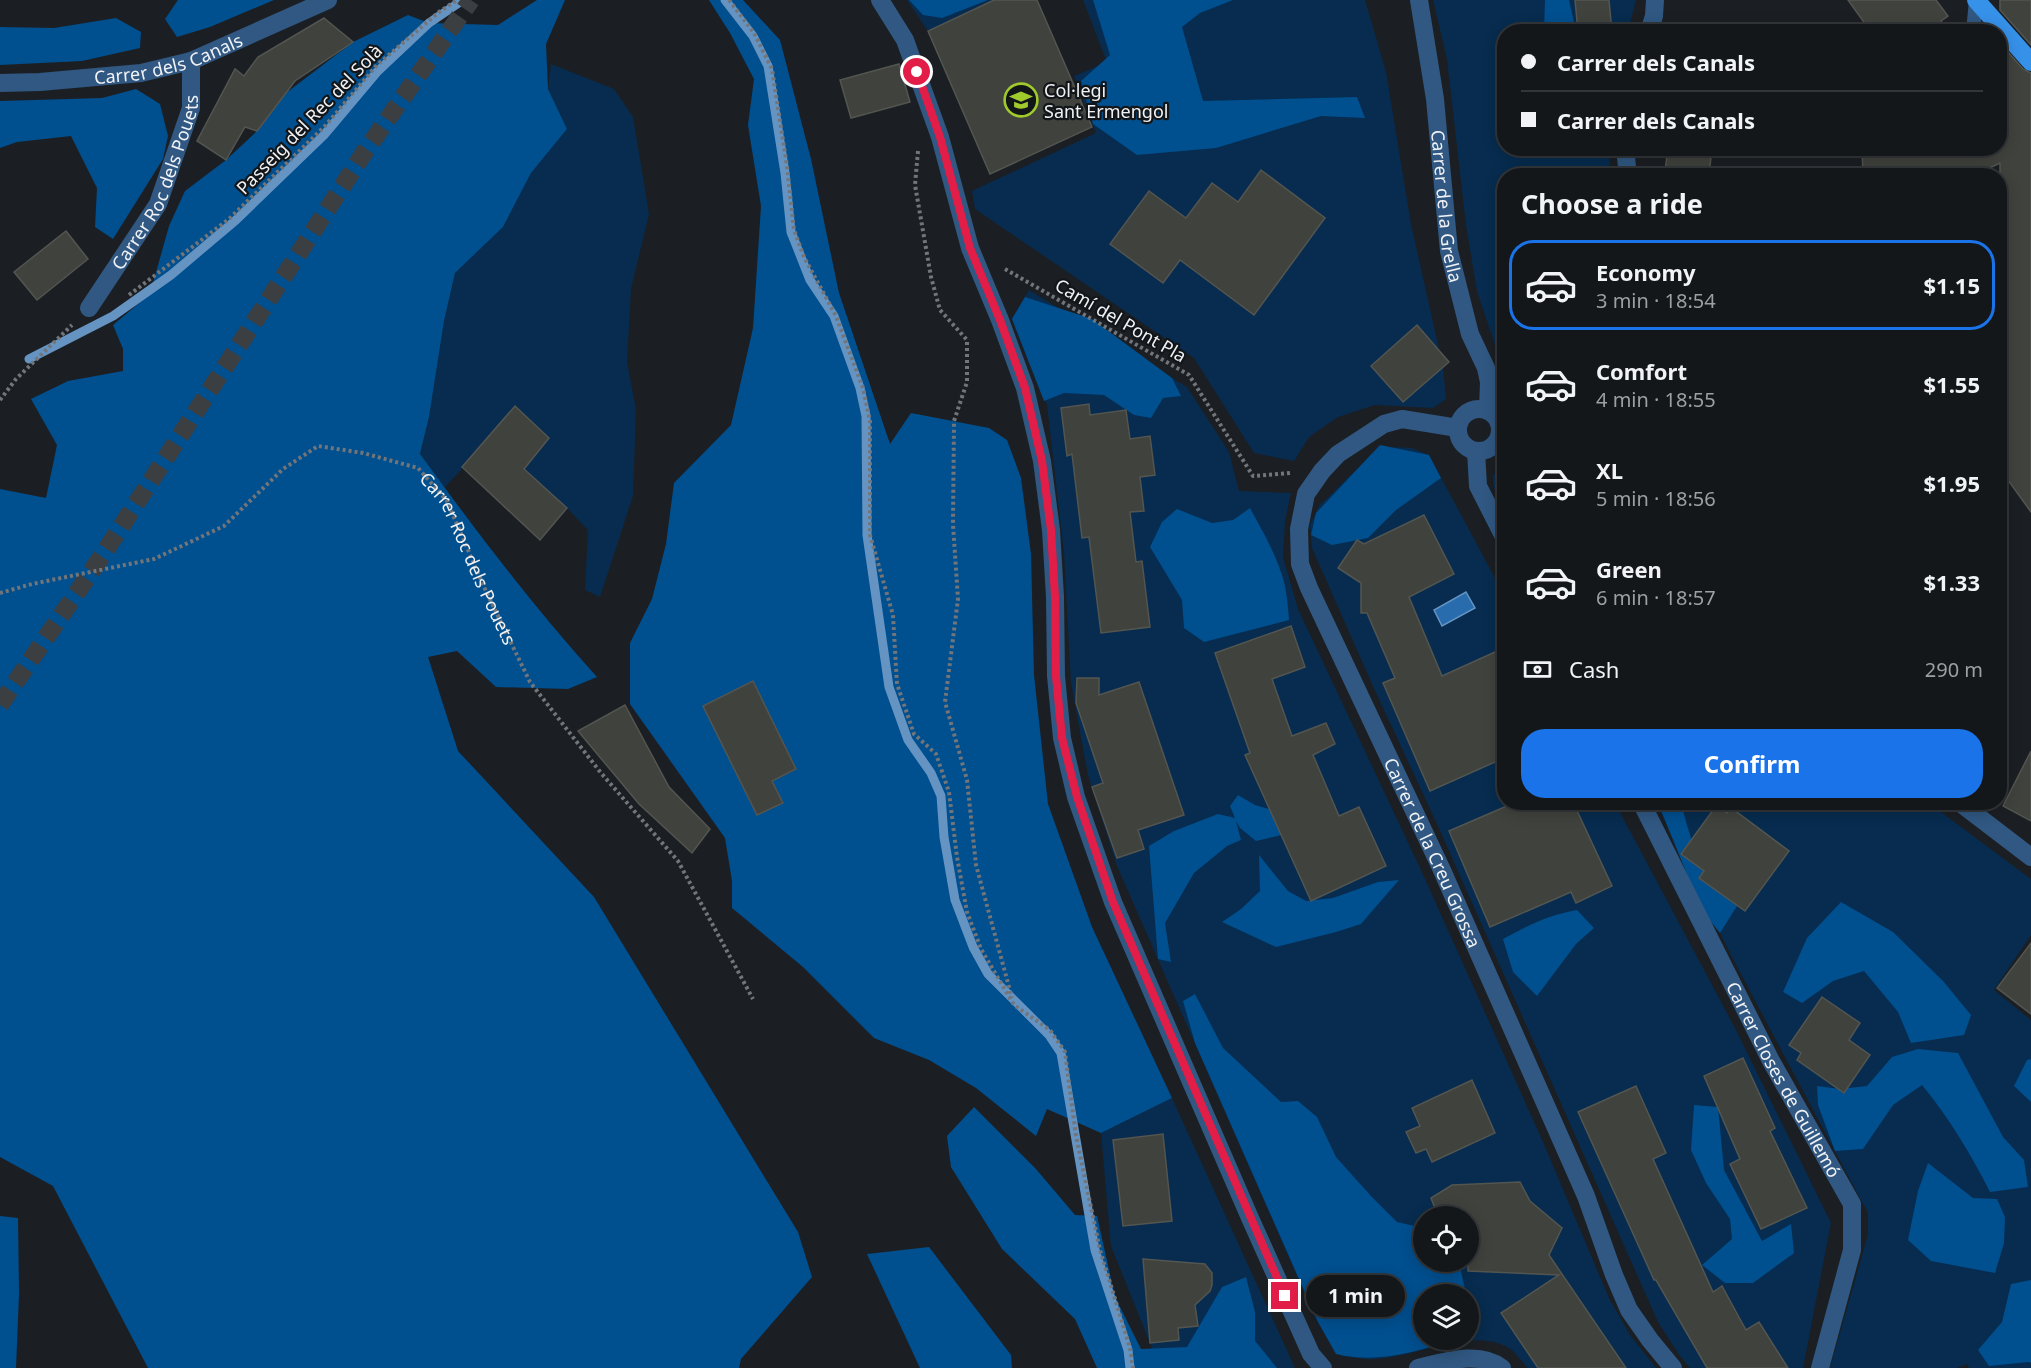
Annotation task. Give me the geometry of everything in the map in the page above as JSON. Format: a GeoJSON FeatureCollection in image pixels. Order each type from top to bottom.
{"type":"FeatureCollection","features":[{"type":"Feature","properties":{"kind":"main road"},"geometry":{"type":"LineString","coordinates":[[1976,0],[1997,24]]}},
{"type":"Feature","properties":{"kind":"main road"},"geometry":{"type":"LineString","coordinates":[[2007,35],[2031,62]]}},
{"type":"Feature","properties":{"kind":"street","name":"Carrer dels Canals"},"geometry":{"type":"LineString","coordinates":[[0,83],[40,82],[141,73],[190,61],[328,0]]}},
{"type":"Feature","properties":{"kind":"street"},"geometry":{"type":"LineString","coordinates":[[880,0],[905,40],[940,137],[970,248],[1025,388],[1042,461],[1051,530],[1056,676],[1062,738],[1077,797],[1113,902],[1250,1218],[1318,1364]]}},
{"type":"Feature","properties":{"kind":"street","name":"Carrer de la Grella"},"geometry":{"type":"LineString","coordinates":[[1419,0],[1435,99],[1449,251],[1470,334],[1486,368],[1489,382],[1488,410]]}},
{"type":"Feature","properties":{"kind":"street"},"geometry":{"type":"LineString","coordinates":[[1651,24],[1655,0]]}},
{"type":"Feature","properties":{"kind":"street","name":"Carrer Roc dels Pouets"},"geometry":{"type":"LineString","coordinates":[[89,308],[158,204],[190,108],[190,61]]}},
{"type":"Feature","properties":{"kind":"street"},"geometry":{"type":"LineString","coordinates":[[1497,418],[1488,410],[1481,408],[1468,412],[1458,428],[1458,434],[1465,446],[1476,451],[1483,451],[1497,442]]}},
{"type":"Feature","properties":{"kind":"street","name":"Carrer de la Creu Grossa"},"geometry":{"type":"LineString","coordinates":[[1458,428],[1402,419],[1384,424],[1338,454],[1322,471],[1306,494],[1299,529],[1299,564],[1441,868],[1576,1174],[1629,1310],[1673,1368]]}},
{"type":"Feature","properties":{"kind":"street"},"geometry":{"type":"LineString","coordinates":[[1476,451],[1478,486],[1497,523]]}},
{"type":"Feature","properties":{"kind":"street","name":"Carrer Closes de Guillemó"},"geometry":{"type":"LineString","coordinates":[[1645,810],[1771,1061],[1852,1204],[1852,1250],[1820,1368]]}},
{"type":"Feature","properties":{"kind":"street"},"geometry":{"type":"LineString","coordinates":[[1969,810],[2031,857]]}},
{"type":"Feature","properties":{"kind":"street"},"geometry":{"type":"LineString","coordinates":[[1418,1368],[1467,1359],[1490,1362],[1502,1368]]}},
{"type":"Feature","properties":{"kind":"lane"},"geometry":{"type":"LineString","coordinates":[[1974,24],[1976,0]]}},
{"type":"Feature","properties":{"kind":"path","name":"Passeig del Rec del Solà"},"geometry":{"type":"LineString","coordinates":[[89,308],[113,307],[229,219],[325,126],[377,65],[439,12],[457,0]]}},
{"type":"Feature","properties":{"kind":"path"},"geometry":{"type":"LineString","coordinates":[[729,0],[754,33],[772,69],[794,230],[804,257],[836,316],[863,388],[870,421],[870,535],[893,615],[897,684],[914,734],[936,754],[949,792],[967,912],[981,949],[1014,1005],[1050,1030],[1065,1052],[1076,1136],[1100,1250],[1130,1348],[1133,1368]]}},
{"type":"Feature","properties":{"kind":"path"},"geometry":{"type":"LineString","coordinates":[[918,141],[915,185],[931,277],[940,310],[967,340],[967,382],[954,421],[953,524],[958,598],[945,702],[967,780],[976,865],[1014,1005]]}},
{"type":"Feature","properties":{"kind":"path","name":"Camí del Pont Pla"},"geometry":{"type":"LineString","coordinates":[[970,248],[1189,375],[1253,476],[1322,471]]}},
{"type":"Feature","properties":{"kind":"path"},"geometry":{"type":"LineString","coordinates":[[0,400],[16,379],[89,308]]}},
{"type":"Feature","properties":{"kind":"path","name":"Carrer Roc dels Pouets"},"geometry":{"type":"LineString","coordinates":[[0,593],[32,584],[154,559],[224,526],[283,469],[318,446],[363,453],[418,468],[447,501],[484,587],[530,682],[601,773],[678,861],[753,999]]}},
{"type":"Feature","properties":{"kind":"shaded area"},"geometry":{"type":"Polygon","coordinates":[[[178,0],[274,0],[210,27],[177,37],[165,19],[178,0]]]}},
{"type":"Feature","properties":{"kind":"shaded area"},"geometry":{"type":"Polygon","coordinates":[[[537,0],[565,0],[546,44],[548,89],[567,129],[531,173],[503,227],[455,273],[444,321],[429,417],[420,454],[506,568],[597,677],[568,689],[496,687],[457,651],[428,657],[458,751],[594,897],[798,1232],[812,1277],[741,1359],[739,1368],[148,1368],[53,1186],[0,1157],[0,489],[46,498],[57,445],[31,399],[68,381],[123,371],[123,349],[113,325],[150,294],[169,226],[185,191],[226,160],[255,133],[286,93],[353,42],[408,15],[429,23],[498,25],[537,0]]]}},
{"type":"Feature","properties":{"kind":"shaded area"},"geometry":{"type":"Polygon","coordinates":[[[709,0],[743,0],[780,40],[811,159],[839,293],[890,444],[911,413],[989,428],[1007,440],[1021,478],[1031,554],[1034,675],[1048,804],[1092,927],[1172,1098],[1101,1133],[1047,1109],[1036,1136],[976,1088],[929,1060],[874,1038],[803,967],[732,908],[732,881],[725,838],[630,704],[630,643],[652,599],[666,544],[674,483],[731,425],[753,328],[761,206],[748,125],[754,79],[730,33],[709,0]]]}},
{"type":"Feature","properties":{"kind":"shaded area"},"geometry":{"type":"Polygon","coordinates":[[[907,0],[994,0],[928,31],[907,0]]]}},
{"type":"Feature","properties":{"kind":"shaded area"},"geometry":{"type":"Polygon","coordinates":[[[909,0],[988,0],[942,18],[923,15],[909,0]]]}},
{"type":"Feature","properties":{"kind":"shaded area"},"geometry":{"type":"Polygon","coordinates":[[[1083,0],[1365,0],[1386,72],[1411,224],[1443,367],[1446,399],[1433,408],[1375,405],[1338,417],[1309,437],[1294,461],[1254,453],[1194,358],[975,209],[972,191],[1096,133],[1074,76],[1107,62],[1083,0]]]}},
{"type":"Feature","properties":{"kind":"shaded area"},"geometry":{"type":"Polygon","coordinates":[[[1093,0],[1233,0],[1200,13],[1182,27],[1203,101],[1357,97],[1365,118],[1321,116],[1216,148],[1137,155],[1093,124],[1081,81],[1110,55],[1093,0]]]}},
{"type":"Feature","properties":{"kind":"shaded area"},"geometry":{"type":"Polygon","coordinates":[[[1433,0],[1636,0],[1630,24],[1497,24],[1497,156],[1609,156],[1610,168],[1497,168],[1497,351],[1477,291],[1466,225],[1447,59],[1433,0]]]}},
{"type":"Feature","properties":{"kind":"shaded area"},"geometry":{"type":"Polygon","coordinates":[[[1545,0],[1569,0],[1574,24],[1544,24],[1545,0]]]}},
{"type":"Feature","properties":{"kind":"shaded area"},"geometry":{"type":"Polygon","coordinates":[[[116,18],[141,32],[140,48],[82,61],[0,65],[0,27],[54,28],[116,18]]]}},
{"type":"Feature","properties":{"kind":"shaded area"},"geometry":{"type":"Polygon","coordinates":[[[551,64],[614,89],[633,117],[649,214],[631,289],[627,362],[636,409],[633,496],[600,597],[585,590],[588,530],[567,508],[540,540],[463,468],[444,488],[420,455],[455,273],[503,227],[531,173],[567,129],[548,89],[551,64]]]}},
{"type":"Feature","properties":{"kind":"shaded area"},"geometry":{"type":"Polygon","coordinates":[[[136,89],[160,104],[168,136],[163,159],[113,239],[95,227],[97,188],[71,136],[17,142],[0,148],[0,101],[102,98],[136,89]]]}},
{"type":"Feature","properties":{"kind":"shaded area"},"geometry":{"type":"Polygon","coordinates":[[[1029,290],[1187,387],[1229,452],[1239,491],[1291,493],[1285,521],[1283,557],[1298,609],[1421,870],[1543,1142],[1609,1298],[1630,1335],[1656,1368],[1528,1368],[1509,1348],[1496,1342],[1479,1340],[1479,1284],[1413,1284],[1413,1350],[1421,1350],[1377,1359],[1336,1354],[1315,1317],[1117,866],[1088,775],[1071,683],[1064,553],[1047,405],[1012,319],[1029,290]]]}},
{"type":"Feature","properties":{"kind":"shaded area"},"geometry":{"type":"Polygon","coordinates":[[[1025,297],[1092,319],[1172,378],[1181,396],[1163,398],[1151,418],[1134,415],[1104,395],[1064,393],[1044,401],[1012,319],[1025,297]]]}},
{"type":"Feature","properties":{"kind":"shaded area"},"geometry":{"type":"Polygon","coordinates":[[[1380,445],[1429,455],[1441,478],[1396,510],[1368,538],[1332,545],[1311,535],[1316,513],[1380,445]]]}},
{"type":"Feature","properties":{"kind":"shaded area"},"geometry":{"type":"Polygon","coordinates":[[[1393,447],[1412,448],[1429,455],[1497,582],[1497,810],[1619,810],[1735,1028],[1831,1223],[1803,1368],[1690,1368],[1658,1322],[1312,548],[1310,525],[1319,506],[1369,457],[1393,447]]]}},
{"type":"Feature","properties":{"kind":"shaded area"},"geometry":{"type":"Polygon","coordinates":[[[1497,473],[1497,494],[1493,485],[1493,475],[1497,473]]]}},
{"type":"Feature","properties":{"kind":"shaded area"},"geometry":{"type":"Polygon","coordinates":[[[1250,508],[1278,563],[1286,591],[1289,620],[1204,642],[1184,628],[1182,600],[1150,547],[1162,522],[1177,509],[1212,523],[1233,520],[1250,508]]]}},
{"type":"Feature","properties":{"kind":"shaded area"},"geometry":{"type":"Polygon","coordinates":[[[1466,592],[1475,608],[1442,626],[1434,610],[1466,592]]]}},
{"type":"Feature","properties":{"kind":"shaded area"},"geometry":{"type":"Polygon","coordinates":[[[1238,795],[1255,805],[1279,812],[1290,833],[1256,841],[1240,828],[1236,821],[1241,840],[1227,846],[1194,873],[1165,923],[1171,962],[1158,959],[1149,846],[1174,831],[1218,814],[1235,818],[1230,806],[1238,795]]]}},
{"type":"Feature","properties":{"kind":"shaded area"},"geometry":{"type":"Polygon","coordinates":[[[1659,810],[1938,810],[2031,879],[2031,935],[1994,990],[2031,1020],[2031,1368],[1969,1368],[1967,1364],[1957,1368],[1830,1368],[1868,1235],[1868,1213],[1733,959],[1659,810]]]}},
{"type":"Feature","properties":{"kind":"shaded area"},"geometry":{"type":"Polygon","coordinates":[[[1661,810],[1683,810],[1696,851],[1707,874],[1722,894],[1737,906],[1720,933],[1702,911],[1661,810]]]}},
{"type":"Feature","properties":{"kind":"shaded area"},"geometry":{"type":"Polygon","coordinates":[[[1259,855],[1288,891],[1306,901],[1333,898],[1378,882],[1399,880],[1361,924],[1276,947],[1222,922],[1241,909],[1260,891],[1259,855]]]}},
{"type":"Feature","properties":{"kind":"shaded area"},"geometry":{"type":"Polygon","coordinates":[[[1841,902],[1893,932],[1943,981],[1971,1015],[1964,1035],[1911,1043],[1898,1012],[1864,971],[1833,981],[1802,1003],[1783,992],[1807,938],[1841,902]]]}},
{"type":"Feature","properties":{"kind":"shaded area"},"geometry":{"type":"Polygon","coordinates":[[[1577,910],[1594,928],[1576,944],[1537,996],[1513,972],[1503,939],[1539,921],[1577,910]]]}},
{"type":"Feature","properties":{"kind":"shaded area"},"geometry":{"type":"Polygon","coordinates":[[[1195,994],[1223,1048],[1281,1102],[1298,1101],[1317,1117],[1336,1157],[1397,1222],[1413,1226],[1413,1272],[1461,1272],[1464,1284],[1413,1284],[1413,1350],[1420,1350],[1366,1358],[1336,1354],[1318,1322],[1195,1043],[1183,1001],[1195,994]]]}},
{"type":"Feature","properties":{"kind":"shaded area"},"geometry":{"type":"Polygon","coordinates":[[[1918,1049],[1958,1053],[2003,1137],[2024,1160],[2028,1187],[1990,1192],[1959,1137],[1922,1085],[1893,1105],[1863,1149],[1835,1151],[1818,1105],[1817,1086],[1840,1089],[1867,1086],[1892,1057],[1918,1049]]]}},
{"type":"Feature","properties":{"kind":"shaded area"},"geometry":{"type":"Polygon","coordinates":[[[2031,1059],[2031,1102],[2014,1086],[2027,1060],[2031,1059]]]}},
{"type":"Feature","properties":{"kind":"shaded area"},"geometry":{"type":"Polygon","coordinates":[[[1172,1098],[1295,1368],[1160,1368],[1111,1246],[1101,1133],[1172,1098]]]}},
{"type":"Feature","properties":{"kind":"shaded area"},"geometry":{"type":"Polygon","coordinates":[[[1694,1105],[1718,1107],[1724,1170],[1762,1241],[1791,1224],[1794,1253],[1753,1283],[1725,1283],[1702,1265],[1732,1239],[1730,1219],[1706,1183],[1691,1150],[1694,1105]]]}},
{"type":"Feature","properties":{"kind":"shaded area"},"geometry":{"type":"Polygon","coordinates":[[[974,1107],[1036,1169],[1075,1215],[1097,1216],[1115,1297],[1141,1349],[1187,1347],[1222,1287],[1246,1277],[1255,1312],[1255,1341],[1277,1368],[1097,1368],[1075,1319],[1002,1249],[951,1167],[947,1136],[974,1107]]]}},
{"type":"Feature","properties":{"kind":"shaded area"},"geometry":{"type":"Polygon","coordinates":[[[1928,1163],[1973,1198],[1997,1199],[2005,1217],[2004,1243],[1995,1273],[1931,1261],[1908,1240],[1918,1191],[1928,1163]]]}},
{"type":"Feature","properties":{"kind":"shaded area"},"geometry":{"type":"Polygon","coordinates":[[[0,1216],[18,1218],[19,1294],[16,1368],[0,1368],[0,1216]]]}},
{"type":"Feature","properties":{"kind":"shaded area"},"geometry":{"type":"Polygon","coordinates":[[[929,1247],[1011,1355],[1012,1368],[920,1368],[867,1254],[929,1247]]]}},
{"type":"Feature","properties":{"kind":"shaded area"},"geometry":{"type":"Polygon","coordinates":[[[2031,1280],[2031,1363],[1989,1366],[1978,1350],[2002,1322],[2011,1284],[2031,1280]]]}},
{"type":"Feature","properties":{"kind":"building","name":"Col·legi Sant Ermengol"},"geometry":{"type":"Polygon","coordinates":[[[994,0],[1037,0],[1092,127],[990,174],[928,31],[994,0]]]}},
{"type":"Feature","properties":{"kind":"building"},"geometry":{"type":"Polygon","coordinates":[[[1575,0],[1609,0],[1611,24],[1577,24],[1575,0]]]}},
{"type":"Feature","properties":{"kind":"building"},"geometry":{"type":"Polygon","coordinates":[[[1848,0],[1936,0],[1948,16],[1941,21],[1943,24],[1865,24],[1848,0]]]}},
{"type":"Feature","properties":{"kind":"building"},"geometry":{"type":"Polygon","coordinates":[[[2000,0],[2031,0],[2031,45],[2000,10],[2000,0]]]}},
{"type":"Feature","properties":{"kind":"building"},"geometry":{"type":"Polygon","coordinates":[[[324,18],[353,42],[295,81],[257,131],[245,127],[226,160],[197,141],[235,69],[244,76],[258,57],[324,18]]]}},
{"type":"Feature","properties":{"kind":"building"},"geometry":{"type":"Polygon","coordinates":[[[2007,51],[2023,69],[2031,73],[2031,512],[2007,479],[2007,168],[2000,168],[2000,163],[1990,168],[1863,168],[1862,156],[2007,156],[2007,51]]]}},
{"type":"Feature","properties":{"kind":"building"},"geometry":{"type":"Polygon","coordinates":[[[899,64],[910,102],[851,118],[840,80],[899,64]]]}},
{"type":"Feature","properties":{"kind":"building"},"geometry":{"type":"Polygon","coordinates":[[[1667,156],[1711,156],[1710,168],[1665,168],[1667,156]]]}},
{"type":"Feature","properties":{"kind":"building"},"geometry":{"type":"Polygon","coordinates":[[[1261,170],[1325,218],[1254,315],[1180,260],[1163,283],[1110,244],[1149,191],[1186,218],[1212,183],[1238,202],[1261,170]]]}},
{"type":"Feature","properties":{"kind":"building"},"geometry":{"type":"Polygon","coordinates":[[[66,231],[88,259],[37,300],[14,272],[66,231]]]}},
{"type":"Feature","properties":{"kind":"building"},"geometry":{"type":"Polygon","coordinates":[[[1417,325],[1449,362],[1403,402],[1371,366],[1417,325]]]}},
{"type":"Feature","properties":{"kind":"building"},"geometry":{"type":"Polygon","coordinates":[[[1089,404],[1090,415],[1126,410],[1130,439],[1150,436],[1155,475],[1140,477],[1144,511],[1130,512],[1136,562],[1142,561],[1150,627],[1101,633],[1089,537],[1082,538],[1072,454],[1067,456],[1061,408],[1089,404]]]}},
{"type":"Feature","properties":{"kind":"building"},"geometry":{"type":"Polygon","coordinates":[[[515,406],[549,438],[524,469],[567,508],[540,540],[462,467],[515,406]]]}},
{"type":"Feature","properties":{"kind":"building"},"geometry":{"type":"Polygon","coordinates":[[[1424,515],[1454,574],[1409,597],[1442,676],[1497,651],[1497,761],[1430,791],[1383,683],[1395,678],[1367,613],[1361,613],[1361,583],[1338,568],[1357,540],[1364,544],[1424,515]]]}},
{"type":"Feature","properties":{"kind":"building"},"geometry":{"type":"Polygon","coordinates":[[[1291,626],[1305,667],[1272,679],[1292,736],[1326,723],[1335,744],[1313,755],[1339,816],[1359,807],[1386,866],[1311,901],[1245,755],[1250,753],[1215,653],[1291,626]]]}},
{"type":"Feature","properties":{"kind":"building"},"geometry":{"type":"Polygon","coordinates":[[[1077,678],[1099,678],[1099,695],[1139,682],[1184,815],[1138,830],[1144,849],[1117,858],[1092,787],[1103,783],[1076,703],[1077,678]]]}},
{"type":"Feature","properties":{"kind":"building"},"geometry":{"type":"Polygon","coordinates":[[[753,681],[796,769],[772,781],[783,803],[757,815],[703,706],[753,681]]]}},
{"type":"Feature","properties":{"kind":"building"},"geometry":{"type":"Polygon","coordinates":[[[625,705],[669,787],[710,829],[692,853],[639,804],[578,731],[625,705]]]}},
{"type":"Feature","properties":{"kind":"building"},"geometry":{"type":"Polygon","coordinates":[[[2031,751],[2031,821],[2007,808],[2007,798],[2031,751]]]}},
{"type":"Feature","properties":{"kind":"building"},"geometry":{"type":"Polygon","coordinates":[[[1498,810],[1577,810],[1612,886],[1576,903],[1571,892],[1490,927],[1449,831],[1498,810]]]}},
{"type":"Feature","properties":{"kind":"building"},"geometry":{"type":"Polygon","coordinates":[[[1713,810],[1722,810],[1727,813],[1728,810],[1734,810],[1789,851],[1745,911],[1699,878],[1704,871],[1681,854],[1713,810]]]}},
{"type":"Feature","properties":{"kind":"building"},"geometry":{"type":"Polygon","coordinates":[[[2031,943],[2031,1014],[1997,988],[2031,943]]]}},
{"type":"Feature","properties":{"kind":"building"},"geometry":{"type":"Polygon","coordinates":[[[1822,997],[1860,1023],[1849,1040],[1870,1055],[1844,1093],[1797,1060],[1801,1053],[1789,1045],[1822,997]]]}},
{"type":"Feature","properties":{"kind":"building"},"geometry":{"type":"Polygon","coordinates":[[[1743,1058],[1775,1128],[1770,1131],[1807,1208],[1761,1229],[1730,1164],[1740,1159],[1704,1076],[1743,1058]]]}},
{"type":"Feature","properties":{"kind":"building"},"geometry":{"type":"Polygon","coordinates":[[[1472,1080],[1495,1133],[1432,1162],[1426,1149],[1416,1153],[1406,1132],[1420,1126],[1412,1108],[1472,1080]]]}},
{"type":"Feature","properties":{"kind":"building"},"geometry":{"type":"Polygon","coordinates":[[[1636,1086],[1666,1153],[1653,1159],[1713,1292],[1722,1286],[1746,1330],[1759,1322],[1788,1368],[1707,1368],[1654,1280],[1578,1112],[1636,1086]]]}},
{"type":"Feature","properties":{"kind":"building"},"geometry":{"type":"Polygon","coordinates":[[[1163,1134],[1172,1221],[1123,1226],[1113,1140],[1163,1134]]]}},
{"type":"Feature","properties":{"kind":"building"},"geometry":{"type":"Polygon","coordinates":[[[1520,1182],[1530,1201],[1562,1228],[1549,1255],[1626,1368],[1538,1368],[1501,1313],[1559,1275],[1479,1271],[1479,1206],[1434,1206],[1431,1198],[1452,1185],[1520,1182]]]}},
{"type":"Feature","properties":{"kind":"building"},"geometry":{"type":"Polygon","coordinates":[[[1143,1259],[1205,1264],[1212,1273],[1210,1291],[1195,1305],[1198,1326],[1178,1328],[1179,1340],[1150,1343],[1143,1259]]]}},
{"type":"Feature","properties":{"kind":"waterway"},"geometry":{"type":"LineString","coordinates":[[29,359],[113,316],[171,275],[236,220],[324,135],[377,72],[429,23],[463,0]]}},
{"type":"Feature","properties":{"kind":"waterway"},"geometry":{"type":"LineString","coordinates":[[725,0],[753,36],[768,66],[785,173],[791,232],[810,280],[834,316],[860,388],[866,416],[867,535],[889,687],[908,740],[931,773],[941,796],[944,837],[955,900],[973,947],[988,974],[1049,1035],[1061,1053],[1095,1250],[1128,1350],[1130,1368]]}},
{"type":"Feature","properties":{"kind":"tunnel"},"geometry":{"type":"LineString","coordinates":[[0,705],[104,553],[364,153],[471,0]]}},
{"type":"Feature","properties":{"kind":"place","name":"Col·legi Sant Ermengol"},"geometry":{"type":"Point","coordinates":[1021,100]}},
{"type":"Feature","properties":{"kind":"route"},"geometry":{"type":"LineString","coordinates":[[917,72],[940,137],[970,248],[1025,388],[1042,461],[1051,530],[1056,676],[1062,738],[1077,797],[1113,902],[1285,1296]]}}]}
